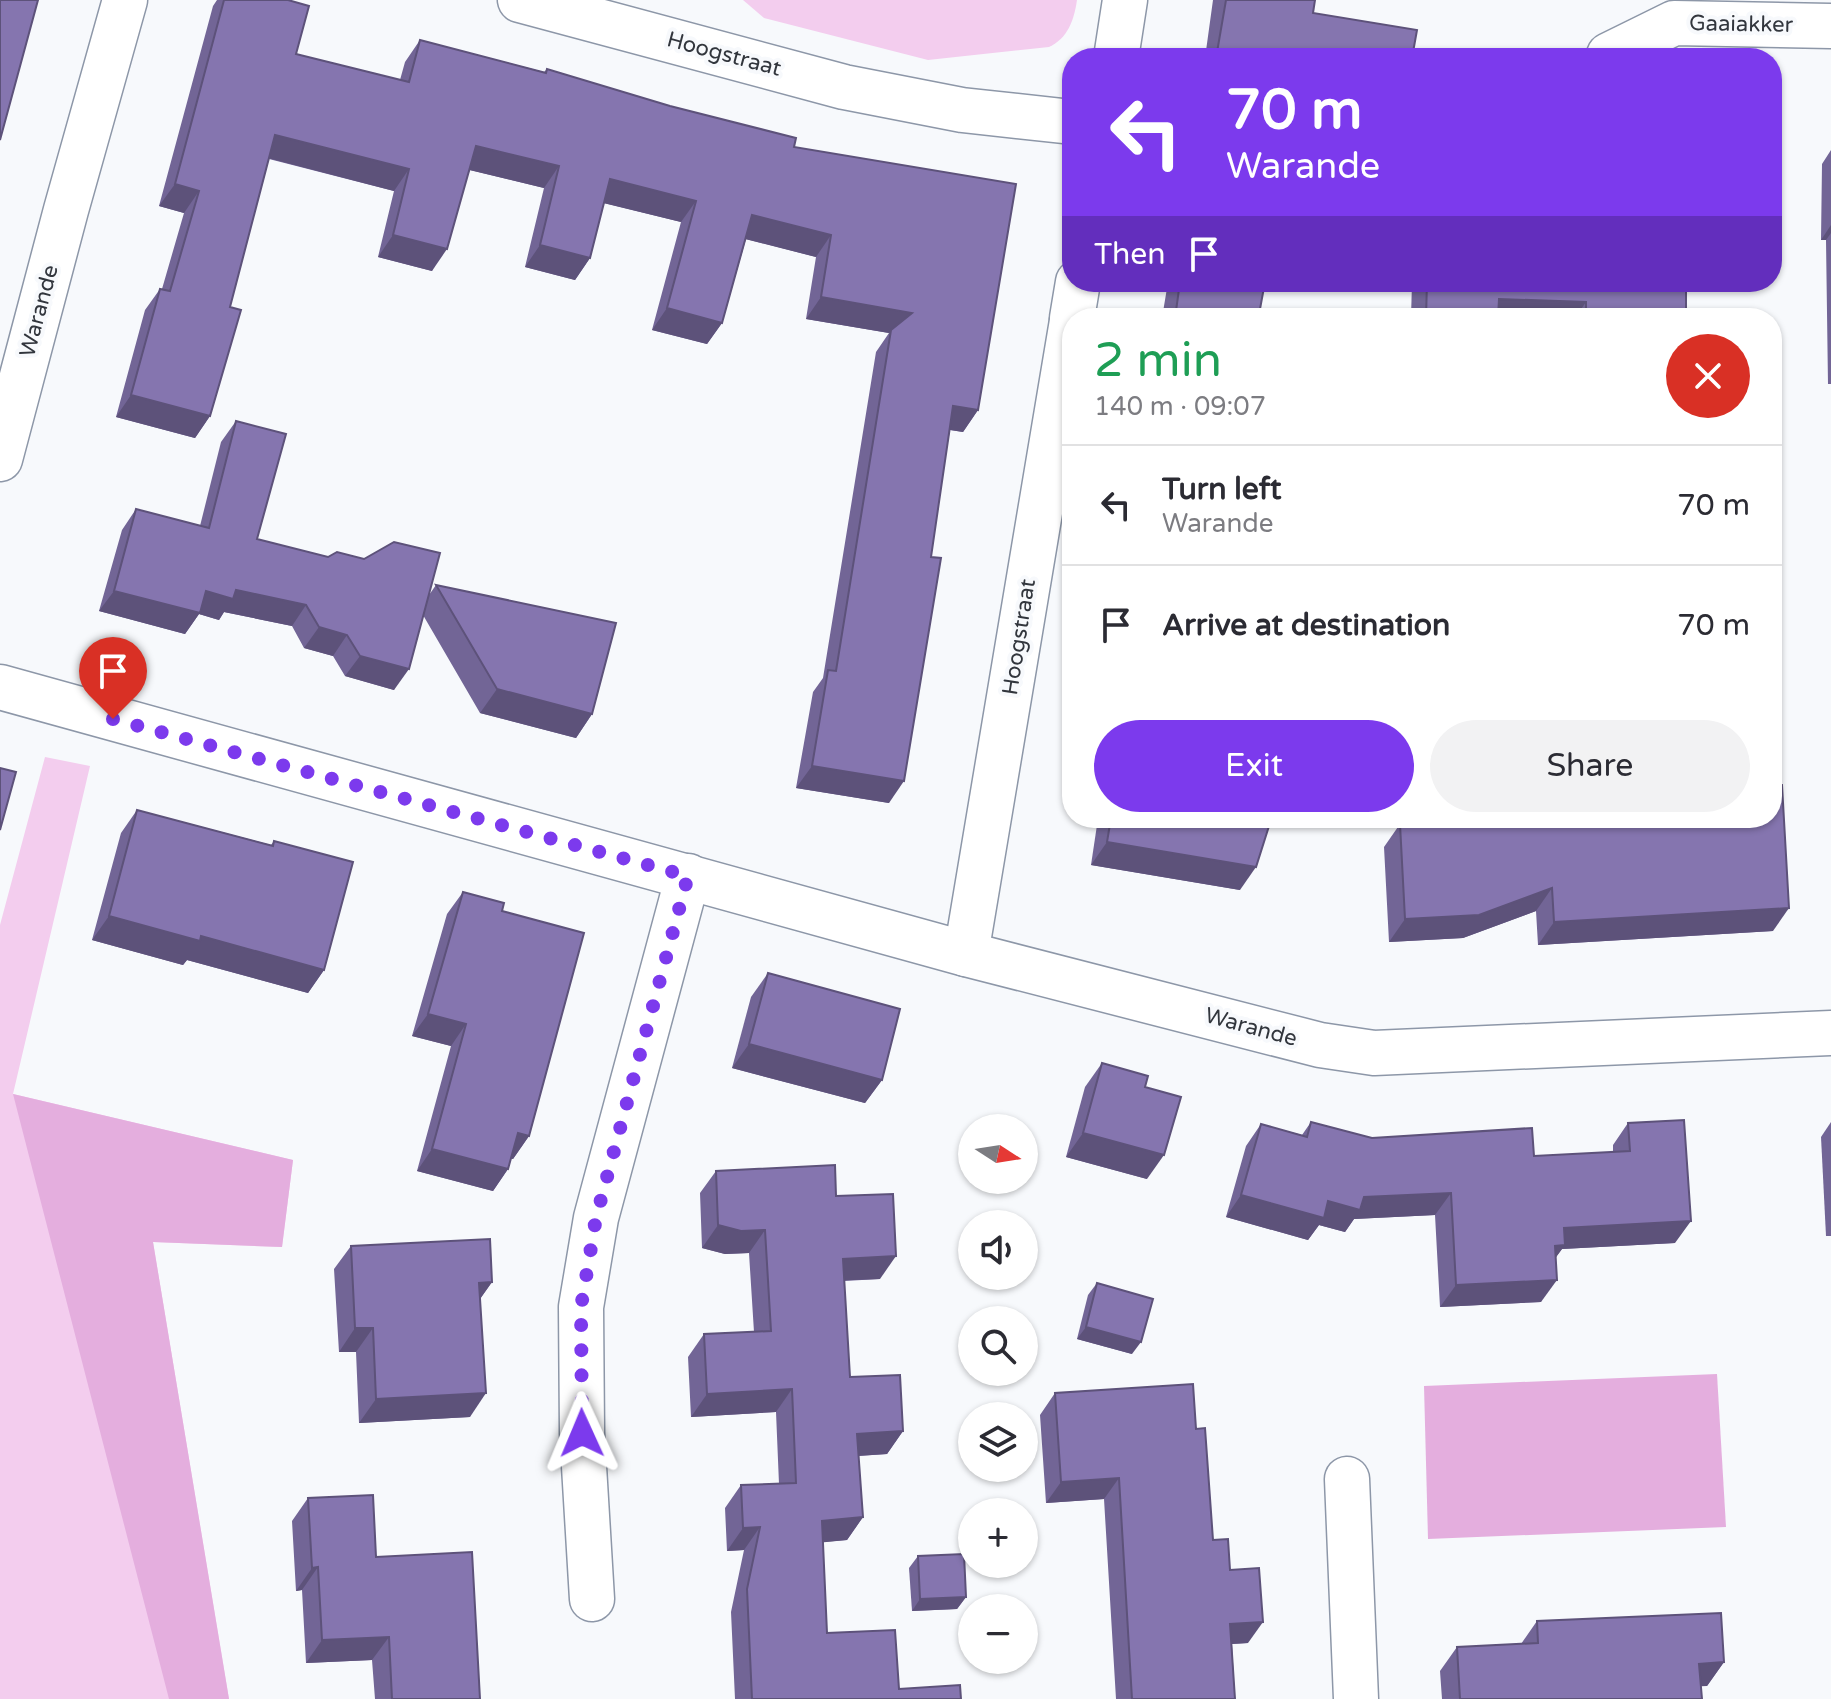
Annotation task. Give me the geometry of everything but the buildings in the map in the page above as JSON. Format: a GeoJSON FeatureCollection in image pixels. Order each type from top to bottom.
{"type":"FeatureCollection","features":[{"type":"Feature","properties":{"kind":"street","name":"Warande"},"geometry":{"type":"LineString","coordinates":[[0,459],[125,0]]}},
{"type":"Feature","properties":{"kind":"street","name":"Hoogstraat"},"geometry":{"type":"LineString","coordinates":[[520,0],[844,87],[962,110],[1062,121]]}},
{"type":"Feature","properties":{"kind":"street"},"geometry":{"type":"LineString","coordinates":[[1118,48],[1125,0]]}},
{"type":"Feature","properties":{"kind":"street","name":"Gaaiakker"},"geometry":{"type":"LineString","coordinates":[[1623,48],[1674,23],[1831,26]]}},
{"type":"Feature","properties":{"kind":"street","name":"Hoogstraat"},"geometry":{"type":"LineString","coordinates":[[966,954],[1062,379]]}},
{"type":"Feature","properties":{"kind":"street","name":"Warande"},"geometry":{"type":"LineString","coordinates":[[0,687],[966,954],[1320,1045],[1374,1053],[1831,1033]]}},
{"type":"Feature","properties":{"kind":"street"},"geometry":{"type":"LineString","coordinates":[[592,1599],[582,1433],[581,1307],[596,1218],[688,876]]}},
{"type":"Feature","properties":{"kind":"street"},"geometry":{"type":"LineString","coordinates":[[1347,1479],[1356,1699]]}},
{"type":"Feature","properties":{"kind":"shaded area"},"geometry":{"type":"Polygon","coordinates":[[[743,0],[1077,0],[1069,28],[1061,39],[1049,47],[928,60],[764,18],[743,0]]]}},
{"type":"Feature","properties":{"kind":"shaded area"},"geometry":{"type":"Polygon","coordinates":[[[45,757],[90,766],[13,1094],[293,1160],[282,1247],[153,1242],[229,1699],[0,1699],[0,925],[45,757]]]}},
{"type":"Feature","properties":{"kind":"shaded area"},"geometry":{"type":"Polygon","coordinates":[[[13,1094],[293,1160],[282,1247],[153,1242],[229,1699],[169,1699],[13,1094]]]}},
{"type":"Feature","properties":{"kind":"shaded area"},"geometry":{"type":"Polygon","coordinates":[[[1717,1374],[1726,1527],[1428,1539],[1424,1386],[1717,1374]]]}},
{"type":"Feature","properties":{"kind":"route"},"geometry":{"type":"LineString","coordinates":[[113,719],[688,876],[596,1218],[584,1281],[579,1340],[582,1433]]}}]}
